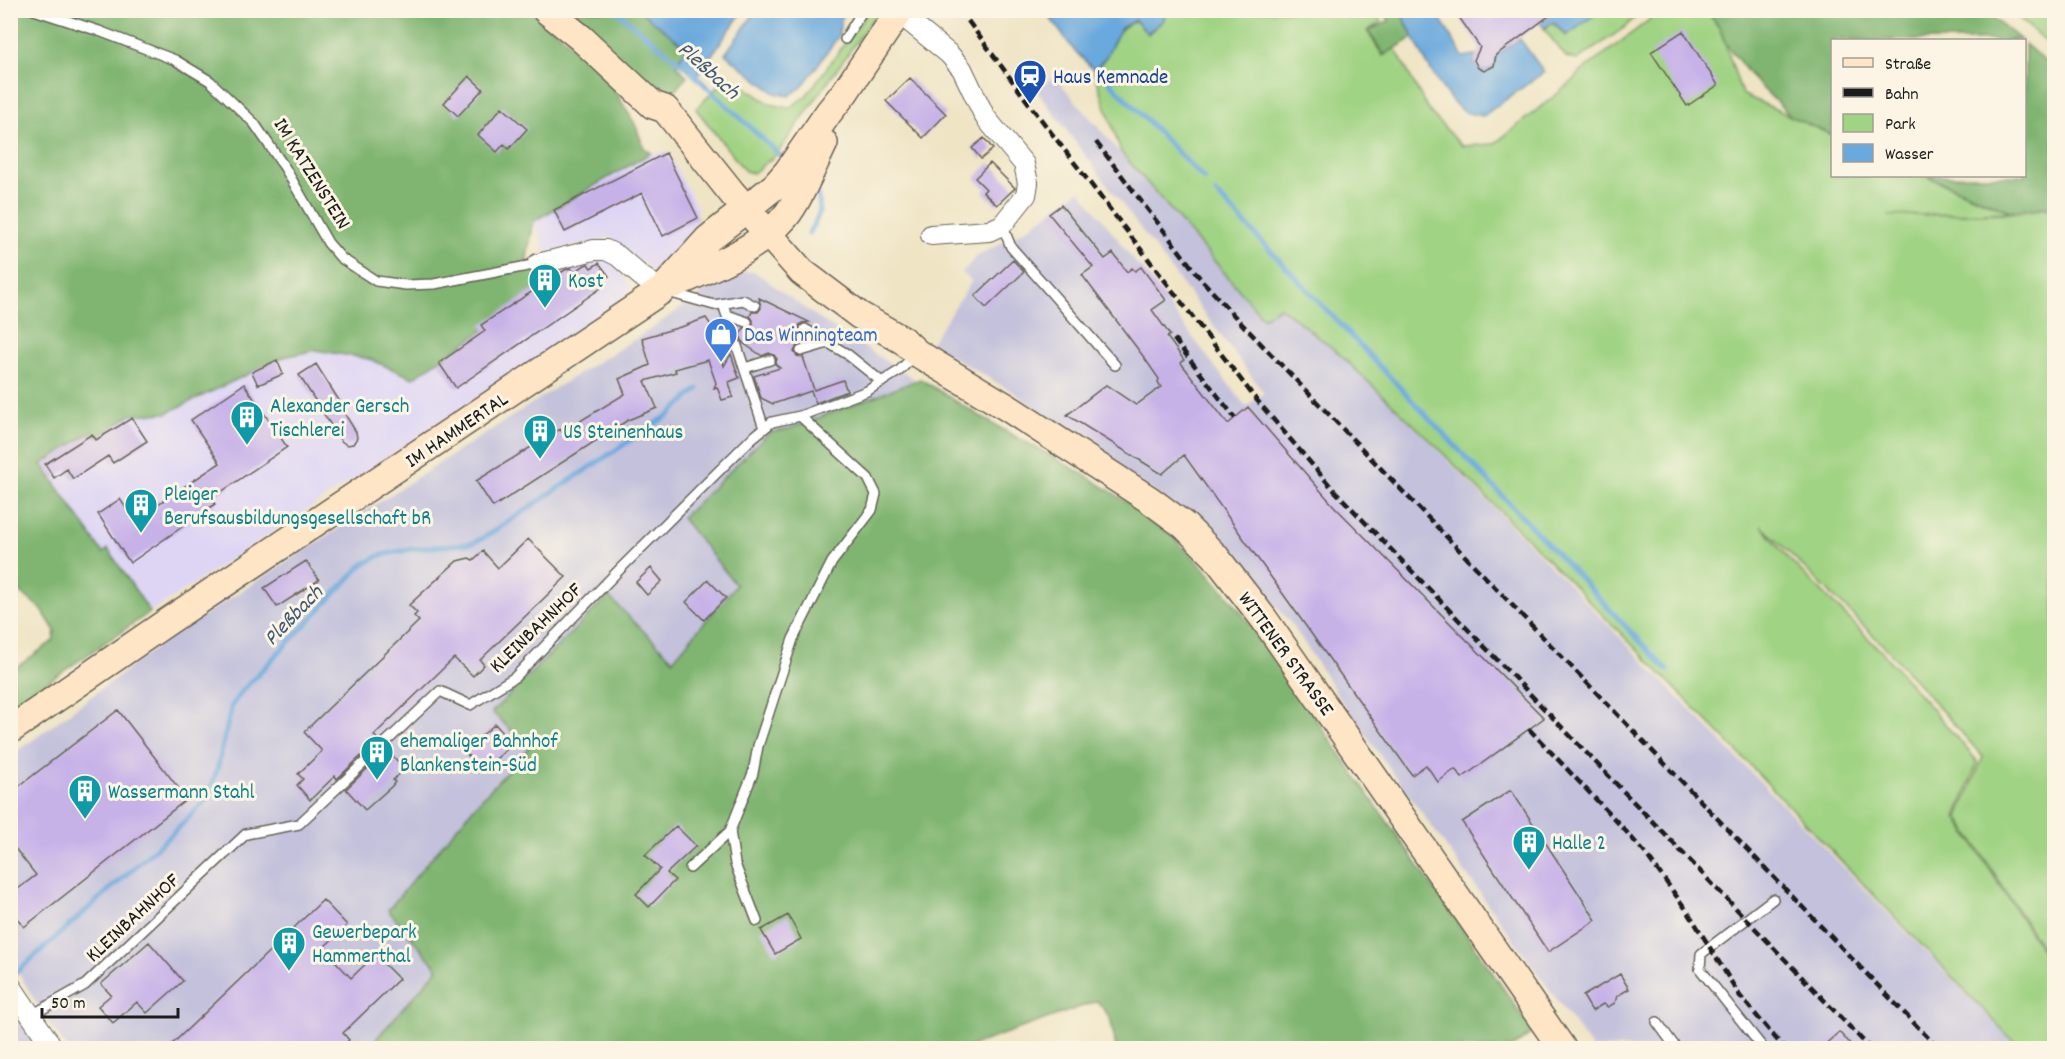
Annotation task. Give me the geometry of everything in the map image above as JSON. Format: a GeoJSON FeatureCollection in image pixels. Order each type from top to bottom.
{"type":"FeatureCollection","features":[{"type":"Feature","properties":{"kind":"main road","name":"WITTENER STRASSE"},"geometry":{"type":"LineString","coordinates":[[546,10],[581,38],[653,105],[665,109],[739,214],[762,238],[802,272],[859,315],[904,341],[917,353],[1008,408],[1150,500],[1185,526],[1215,556],[1270,627],[1562,1048]]}},
{"type":"Feature","properties":{"kind":"main road"},"geometry":{"type":"LineString","coordinates":[[845,92],[899,12]]}},
{"type":"Feature","properties":{"kind":"main road","name":"IM HAMMERTAL"},"geometry":{"type":"LineString","coordinates":[[662,290],[708,239],[775,186],[845,92]]}},
{"type":"Feature","properties":{"kind":"main road","name":"IM HAMMERTAL"},"geometry":{"type":"LineString","coordinates":[[10,730],[662,290],[709,269],[762,238],[787,216],[826,140],[845,92]]}},
{"type":"Feature","properties":{"kind":"street"},"geometry":{"type":"LineString","coordinates":[[899,12],[949,54],[962,69],[985,117],[1024,164],[1028,183],[1026,195],[1002,225],[989,231],[931,235]]}},
{"type":"Feature","properties":{"kind":"street","name":"IM KATZENSTEIN"},"geometry":{"type":"LineString","coordinates":[[538,264],[594,250],[606,250],[618,256],[642,277],[662,290]]}},
{"type":"Feature","properties":{"kind":"street"},"geometry":{"type":"LineString","coordinates":[[13,989],[53,1048]]}},
{"type":"Feature","properties":{"kind":"lane","name":"IM KATZENSTEIN"},"geometry":{"type":"LineString","coordinates":[[34,10],[99,31],[175,60],[210,81],[254,123],[285,168],[328,243],[341,258],[376,281],[406,285],[434,284],[538,264]]}},
{"type":"Feature","properties":{"kind":"lane"},"geometry":{"type":"LineString","coordinates":[[845,39],[863,10]]}},
{"type":"Feature","properties":{"kind":"lane"},"geometry":{"type":"LineString","coordinates":[[1002,225],[1011,247],[1115,365]]}},
{"type":"Feature","properties":{"kind":"lane"},"geometry":{"type":"LineString","coordinates":[[662,290],[719,305],[743,300],[755,306]]}},
{"type":"Feature","properties":{"kind":"lane"},"geometry":{"type":"LineString","coordinates":[[719,305],[727,315],[764,428]]}},
{"type":"Feature","properties":{"kind":"lane"},"geometry":{"type":"LineString","coordinates":[[727,315],[747,322]]}},
{"type":"Feature","properties":{"kind":"lane"},"geometry":{"type":"LineString","coordinates":[[805,329],[847,354],[882,382]]}},
{"type":"Feature","properties":{"kind":"lane"},"geometry":{"type":"LineString","coordinates":[[803,348],[828,343]]}},
{"type":"Feature","properties":{"kind":"lane","name":"KLEINBAHNHOF"},"geometry":{"type":"LineString","coordinates":[[30,1016],[85,985],[246,834],[299,824],[440,691],[470,705],[515,677],[621,568],[772,422],[800,416],[867,391],[899,371],[917,353]]}},
{"type":"Feature","properties":{"kind":"lane"},"geometry":{"type":"LineString","coordinates":[[745,368],[770,360]]}},
{"type":"Feature","properties":{"kind":"lane"},"geometry":{"type":"LineString","coordinates":[[690,868],[730,831],[753,773],[758,746],[793,639],[832,562],[872,510],[876,494],[868,478],[800,416]]}},
{"type":"Feature","properties":{"kind":"lane"},"geometry":{"type":"LineString","coordinates":[[730,831],[735,864],[757,921]]}},
{"type":"Feature","properties":{"kind":"lane"},"geometry":{"type":"LineString","coordinates":[[1763,1048],[1700,969],[1701,954],[1773,899]]}},
{"type":"Feature","properties":{"kind":"lane"},"geometry":{"type":"LineString","coordinates":[[1657,1022],[1676,1048]]}},
{"type":"Feature","properties":{"kind":"shaded area"},"geometry":{"type":"Polygon","coordinates":[[[1054,76],[1262,318],[1279,307],[1336,351],[1434,446],[2019,1048],[1592,1048],[1351,715],[1293,626],[1226,548],[1192,517],[1081,443],[1015,393],[930,344],[972,281],[962,273],[976,257],[1025,230],[1080,190],[1246,407],[1264,393],[1037,91],[1054,76]]]}},
{"type":"Feature","properties":{"kind":"shaded area"},"geometry":{"type":"Polygon","coordinates":[[[651,153],[669,153],[697,208],[697,222],[681,244],[652,271],[612,237],[546,253],[534,221],[651,153]]]}},
{"type":"Feature","properties":{"kind":"shaded area"},"geometry":{"type":"Polygon","coordinates":[[[598,253],[615,264],[631,287],[618,307],[150,612],[109,550],[104,554],[42,464],[93,431],[97,438],[131,415],[167,413],[284,357],[316,350],[369,359],[413,378],[598,253]]]}},
{"type":"Feature","properties":{"kind":"shaded area"},"geometry":{"type":"Polygon","coordinates":[[[739,272],[755,272],[821,320],[916,380],[789,429],[769,433],[682,518],[736,585],[673,660],[608,596],[493,712],[529,748],[474,807],[388,910],[438,969],[368,1048],[67,1048],[47,1021],[11,960],[10,754],[29,743],[172,636],[651,329],[709,288],[739,272]]]}},
{"type":"Feature","properties":{"kind":"shaded area"},"geometry":{"type":"Polygon","coordinates":[[[10,1002],[44,1048],[11,1048],[10,1002]]]}},
{"type":"Feature","properties":{"kind":"green space"},"geometry":{"type":"Polygon","coordinates":[[[11,11],[531,11],[586,56],[615,91],[635,124],[644,148],[651,153],[534,221],[526,262],[591,258],[413,378],[369,359],[316,350],[284,357],[167,413],[131,415],[97,438],[93,431],[42,464],[103,553],[108,549],[150,612],[11,707],[10,672],[53,641],[55,631],[42,610],[11,584],[11,11]]]}},
{"type":"Feature","properties":{"kind":"green space"},"geometry":{"type":"Polygon","coordinates":[[[558,11],[640,11],[687,48],[677,66],[687,76],[670,97],[558,11]]]}},
{"type":"Feature","properties":{"kind":"green space"},"geometry":{"type":"Polygon","coordinates":[[[869,11],[876,14],[776,155],[753,173],[745,171],[696,109],[728,76],[770,104],[789,108],[806,96],[869,11]]]}},
{"type":"Feature","properties":{"kind":"green space"},"geometry":{"type":"Polygon","coordinates":[[[1165,11],[1376,11],[1381,22],[1367,31],[1383,56],[1395,48],[1429,111],[1462,146],[1494,144],[1567,86],[1582,71],[1649,20],[1655,11],[1707,11],[1720,29],[1742,94],[1831,135],[1831,177],[1927,177],[2010,212],[1888,216],[2010,213],[2054,208],[2054,964],[1958,817],[1983,757],[1888,650],[1761,525],[1787,557],[1883,653],[1978,762],[1956,817],[2047,959],[2054,966],[2054,1048],[2020,1048],[1723,737],[1434,444],[1336,351],[1280,307],[1263,318],[1121,152],[1093,69],[1103,61],[1114,39],[1123,28],[1135,21],[1148,34],[1164,20],[1165,11]]]}},
{"type":"Feature","properties":{"kind":"green space"},"geometry":{"type":"Polygon","coordinates":[[[1384,11],[1400,11],[1413,38],[1384,55],[1368,31],[1389,21],[1384,11]]]}},
{"type":"Feature","properties":{"kind":"green space"},"geometry":{"type":"Polygon","coordinates":[[[1600,11],[1642,11],[1624,28],[1577,60],[1566,57],[1544,29],[1552,23],[1566,36],[1600,11]]]}},
{"type":"Feature","properties":{"kind":"green space"},"geometry":{"type":"Polygon","coordinates":[[[1708,11],[1985,11],[2020,39],[1831,39],[1831,135],[1792,117],[1753,79],[1725,43],[1720,29],[1708,11]]]}},
{"type":"Feature","properties":{"kind":"green space"},"geometry":{"type":"Polygon","coordinates":[[[2011,11],[2054,11],[2054,49],[2011,11]]]}},
{"type":"Feature","properties":{"kind":"green space"},"geometry":{"type":"Polygon","coordinates":[[[2026,45],[2054,69],[2054,206],[2010,211],[1929,177],[2026,177],[2026,45]]]}},
{"type":"Feature","properties":{"kind":"green space"},"geometry":{"type":"Polygon","coordinates":[[[920,379],[1109,490],[1152,520],[1195,558],[1237,607],[1275,659],[1533,1032],[1512,1048],[1116,1048],[1110,1017],[1097,1001],[965,1048],[368,1048],[438,969],[388,910],[474,807],[529,748],[492,712],[608,596],[673,660],[736,585],[682,518],[769,433],[789,429],[920,379]]]}},
{"type":"Feature","properties":{"kind":"water"},"geometry":{"type":"Polygon","coordinates":[[[640,11],[743,11],[696,77],[681,63],[680,57],[687,48],[640,11]]]}},
{"type":"Feature","properties":{"kind":"water"},"geometry":{"type":"Polygon","coordinates":[[[756,11],[843,11],[838,37],[802,87],[789,96],[775,93],[725,54],[756,11]]]}},
{"type":"Feature","properties":{"kind":"water"},"geometry":{"type":"Polygon","coordinates":[[[1045,11],[1165,11],[1164,20],[1147,33],[1135,20],[1121,28],[1106,57],[1093,69],[1073,49],[1045,11]]]}},
{"type":"Feature","properties":{"kind":"water"},"geometry":{"type":"Polygon","coordinates":[[[1401,11],[1436,11],[1463,57],[1475,55],[1474,64],[1481,70],[1493,67],[1495,56],[1520,39],[1544,72],[1483,116],[1463,111],[1443,90],[1419,50],[1401,11]]]}},
{"type":"Feature","properties":{"kind":"water"},"geometry":{"type":"Polygon","coordinates":[[[1557,11],[1578,11],[1581,14],[1586,11],[1600,11],[1567,35],[1553,22],[1544,28],[1540,23],[1557,11]]]}},
{"type":"Feature","properties":{"kind":"building"},"geometry":{"type":"Polygon","coordinates":[[[1454,10],[1557,10],[1496,55],[1494,66],[1484,71],[1478,68],[1474,60],[1480,47],[1454,10]]]}},
{"type":"Feature","properties":{"kind":"building"},"geometry":{"type":"Polygon","coordinates":[[[1683,31],[1718,85],[1687,106],[1651,52],[1683,31]]]}},
{"type":"Feature","properties":{"kind":"building"},"geometry":{"type":"Polygon","coordinates":[[[469,76],[483,89],[458,116],[444,103],[469,76]]]}},
{"type":"Feature","properties":{"kind":"building"},"geometry":{"type":"Polygon","coordinates":[[[910,78],[946,114],[923,138],[886,101],[910,78]]]}},
{"type":"Feature","properties":{"kind":"building"},"geometry":{"type":"Polygon","coordinates":[[[502,107],[527,129],[509,149],[504,144],[497,152],[478,135],[502,107]]]}},
{"type":"Feature","properties":{"kind":"building"},"geometry":{"type":"Polygon","coordinates":[[[984,138],[993,149],[981,159],[972,148],[984,138]]]}},
{"type":"Feature","properties":{"kind":"building"},"geometry":{"type":"Polygon","coordinates":[[[666,153],[698,218],[663,236],[642,193],[565,232],[554,210],[666,153]]]}},
{"type":"Feature","properties":{"kind":"building"},"geometry":{"type":"Polygon","coordinates":[[[990,163],[1015,188],[997,205],[983,192],[986,189],[975,178],[990,163]]]}},
{"type":"Feature","properties":{"kind":"building"},"geometry":{"type":"Polygon","coordinates":[[[1061,205],[1105,259],[1113,253],[1127,272],[1132,268],[1135,271],[1141,267],[1166,300],[1152,310],[1170,335],[1167,337],[1184,360],[1181,363],[1228,424],[1248,407],[1333,505],[1544,718],[1462,778],[1455,769],[1438,782],[1426,765],[1412,775],[1184,455],[1162,474],[1067,415],[1106,385],[1136,405],[1161,387],[1159,379],[1143,356],[1082,275],[1093,267],[1049,214],[1061,205]]]}},
{"type":"Feature","properties":{"kind":"building"},"geometry":{"type":"Polygon","coordinates":[[[1013,260],[1024,272],[986,308],[975,296],[1013,260]]]}},
{"type":"Feature","properties":{"kind":"building"},"geometry":{"type":"Polygon","coordinates":[[[599,263],[609,276],[600,282],[604,286],[456,388],[439,363],[485,331],[481,325],[565,270],[571,268],[574,272],[585,265],[588,264],[591,268],[599,263]]]}},
{"type":"Feature","properties":{"kind":"building"},"geometry":{"type":"Polygon","coordinates":[[[759,298],[809,322],[799,326],[799,332],[802,335],[794,352],[797,356],[803,357],[814,390],[843,380],[847,391],[816,403],[811,391],[773,404],[761,398],[754,376],[780,368],[775,364],[777,359],[769,353],[762,356],[743,343],[740,335],[744,328],[753,325],[750,316],[752,312],[758,312],[761,308],[759,298]]]}},
{"type":"Feature","properties":{"kind":"building"},"geometry":{"type":"Polygon","coordinates":[[[706,318],[715,331],[724,366],[731,354],[739,378],[729,382],[733,397],[722,400],[717,387],[714,388],[716,383],[708,360],[675,369],[676,372],[645,381],[657,408],[628,420],[493,507],[476,481],[560,429],[562,432],[625,394],[619,379],[650,365],[642,338],[706,318]]]}},
{"type":"Feature","properties":{"kind":"building"},"geometry":{"type":"Polygon","coordinates":[[[277,360],[283,374],[258,385],[252,372],[277,360]]]}},
{"type":"Feature","properties":{"kind":"building"},"geometry":{"type":"Polygon","coordinates":[[[316,364],[356,432],[357,438],[353,444],[347,445],[341,441],[299,375],[316,364]]]}},
{"type":"Feature","properties":{"kind":"building"},"geometry":{"type":"Polygon","coordinates":[[[244,384],[287,447],[211,499],[215,504],[130,563],[98,514],[120,499],[134,520],[220,463],[191,420],[244,384]]]}},
{"type":"Feature","properties":{"kind":"building"},"geometry":{"type":"Polygon","coordinates":[[[132,418],[147,441],[113,463],[108,456],[73,479],[67,469],[54,478],[45,464],[92,434],[96,440],[132,418]]]}},
{"type":"Feature","properties":{"kind":"building"},"geometry":{"type":"Polygon","coordinates":[[[528,539],[566,577],[480,660],[484,665],[473,676],[454,658],[374,735],[378,740],[337,779],[335,776],[310,800],[297,785],[303,779],[298,774],[322,751],[304,732],[419,621],[414,616],[417,613],[409,605],[457,561],[469,558],[473,560],[483,551],[498,568],[528,539]]]}},
{"type":"Feature","properties":{"kind":"building"},"geometry":{"type":"Polygon","coordinates":[[[306,561],[319,580],[277,607],[264,588],[306,561]]]}},
{"type":"Feature","properties":{"kind":"building"},"geometry":{"type":"Polygon","coordinates":[[[651,568],[662,581],[647,595],[636,582],[651,568]]]}},
{"type":"Feature","properties":{"kind":"building"},"geometry":{"type":"Polygon","coordinates":[[[708,580],[726,598],[704,620],[686,602],[708,580]]]}},
{"type":"Feature","properties":{"kind":"building","name":"Wassermann Stahl"},"geometry":{"type":"Polygon","coordinates":[[[118,710],[187,799],[24,927],[10,909],[10,895],[36,875],[10,842],[10,793],[118,710]]]}},
{"type":"Feature","properties":{"kind":"building"},"geometry":{"type":"Polygon","coordinates":[[[495,724],[513,744],[482,771],[464,751],[495,724]]]}},
{"type":"Feature","properties":{"kind":"building","name":"ehemaliger Bahnhof Blankenstein-Süd"},"geometry":{"type":"Polygon","coordinates":[[[387,750],[405,769],[393,780],[395,782],[392,786],[365,810],[346,789],[387,750]]]}},
{"type":"Feature","properties":{"kind":"building","name":"Halle 2"},"geometry":{"type":"Polygon","coordinates":[[[1511,790],[1596,920],[1548,952],[1462,822],[1511,790]]]}},
{"type":"Feature","properties":{"kind":"building"},"geometry":{"type":"Polygon","coordinates":[[[676,826],[696,846],[667,873],[675,880],[649,907],[636,894],[660,869],[645,855],[676,826]]]}},
{"type":"Feature","properties":{"kind":"building","name":"Gewerbepark Hammerthal"},"geometry":{"type":"Polygon","coordinates":[[[323,900],[347,925],[323,948],[351,978],[375,955],[399,979],[343,1033],[349,1040],[340,1048],[168,1048],[323,900]]]}},
{"type":"Feature","properties":{"kind":"building"},"geometry":{"type":"Polygon","coordinates":[[[788,915],[801,939],[775,954],[761,930],[788,915]]]}},
{"type":"Feature","properties":{"kind":"building"},"geometry":{"type":"Polygon","coordinates":[[[149,942],[183,981],[147,1013],[137,1002],[113,1023],[98,1006],[111,995],[101,984],[149,942]]]}},
{"type":"Feature","properties":{"kind":"building"},"geometry":{"type":"Polygon","coordinates":[[[1620,974],[1629,989],[1617,996],[1615,1003],[1608,1007],[1603,1004],[1592,1011],[1583,996],[1620,974]]]}},
{"type":"Feature","properties":{"kind":"building"},"geometry":{"type":"Polygon","coordinates":[[[1839,1032],[1854,1048],[1821,1048],[1839,1032]]]}},
{"type":"Feature","properties":{"kind":"waterway","name":"Pleßbach"},"geometry":{"type":"LineString","coordinates":[[615,10],[684,66]]}},
{"type":"Feature","properties":{"kind":"waterway"},"geometry":{"type":"LineString","coordinates":[[1096,68],[1204,179]]}},
{"type":"Feature","properties":{"kind":"waterway","name":"Pleßbach"},"geometry":{"type":"LineString","coordinates":[[691,72],[780,155]]}},
{"type":"Feature","properties":{"kind":"waterway","name":"Pleßbach"},"geometry":{"type":"LineString","coordinates":[[809,233],[820,207],[815,189]]}},
{"type":"Feature","properties":{"kind":"waterway"},"geometry":{"type":"LineString","coordinates":[[1216,193],[1667,670]]}},
{"type":"Feature","properties":{"kind":"waterway","name":"Pleßbach"},"geometry":{"type":"LineString","coordinates":[[10,978],[172,834],[208,798],[232,705],[241,692],[362,565],[381,555],[412,549],[473,543],[670,414],[698,389]]}},
{"type":"Feature","properties":{"kind":"railway"},"geometry":{"type":"LineString","coordinates":[[960,10],[1255,398],[1333,489],[1870,1048]]}},
{"type":"Feature","properties":{"kind":"railway"},"geometry":{"type":"LineString","coordinates":[[1096,142],[1200,278],[1240,322],[1938,1048]]}},
{"type":"Feature","properties":{"kind":"railway"},"geometry":{"type":"LineString","coordinates":[[1174,339],[1235,418]]}},
{"type":"Feature","properties":{"kind":"railway"},"geometry":{"type":"LineString","coordinates":[[1529,729],[1645,853],[1688,912],[1740,996],[1784,1048]]}},
{"type":"Feature","properties":{"kind":"place","name":"Haus Kemnade"},"geometry":{"type":"Point","coordinates":[1030,105]}},
{"type":"Feature","properties":{"kind":"place","name":"Kost"},"geometry":{"type":"Point","coordinates":[545,309]}},
{"type":"Feature","properties":{"kind":"place","name":"Das Winningteam"},"geometry":{"type":"Point","coordinates":[721,363]}},
{"type":"Feature","properties":{"kind":"place","name":"Alexander Gersch Tischlerei"},"geometry":{"type":"Point","coordinates":[247,446]}},
{"type":"Feature","properties":{"kind":"place","name":"US Steinenhaus"},"geometry":{"type":"Point","coordinates":[540,460]}},
{"type":"Feature","properties":{"kind":"place","name":"Pleiger Berufsausbildungsgesellschaft bR"},"geometry":{"type":"Point","coordinates":[141,534]}},
{"type":"Feature","properties":{"kind":"place","name":"ehemaliger Bahnhof Blankenstein-Süd"},"geometry":{"type":"Point","coordinates":[377,781]}},
{"type":"Feature","properties":{"kind":"place","name":"Wassermann Stahl"},"geometry":{"type":"Point","coordinates":[85,820]}},
{"type":"Feature","properties":{"kind":"place","name":"Halle 2"},"geometry":{"type":"Point","coordinates":[1529,871]}},
{"type":"Feature","properties":{"kind":"place","name":"Gewerbepark Hammerthal"},"geometry":{"type":"Point","coordinates":[289,972]}}]}
